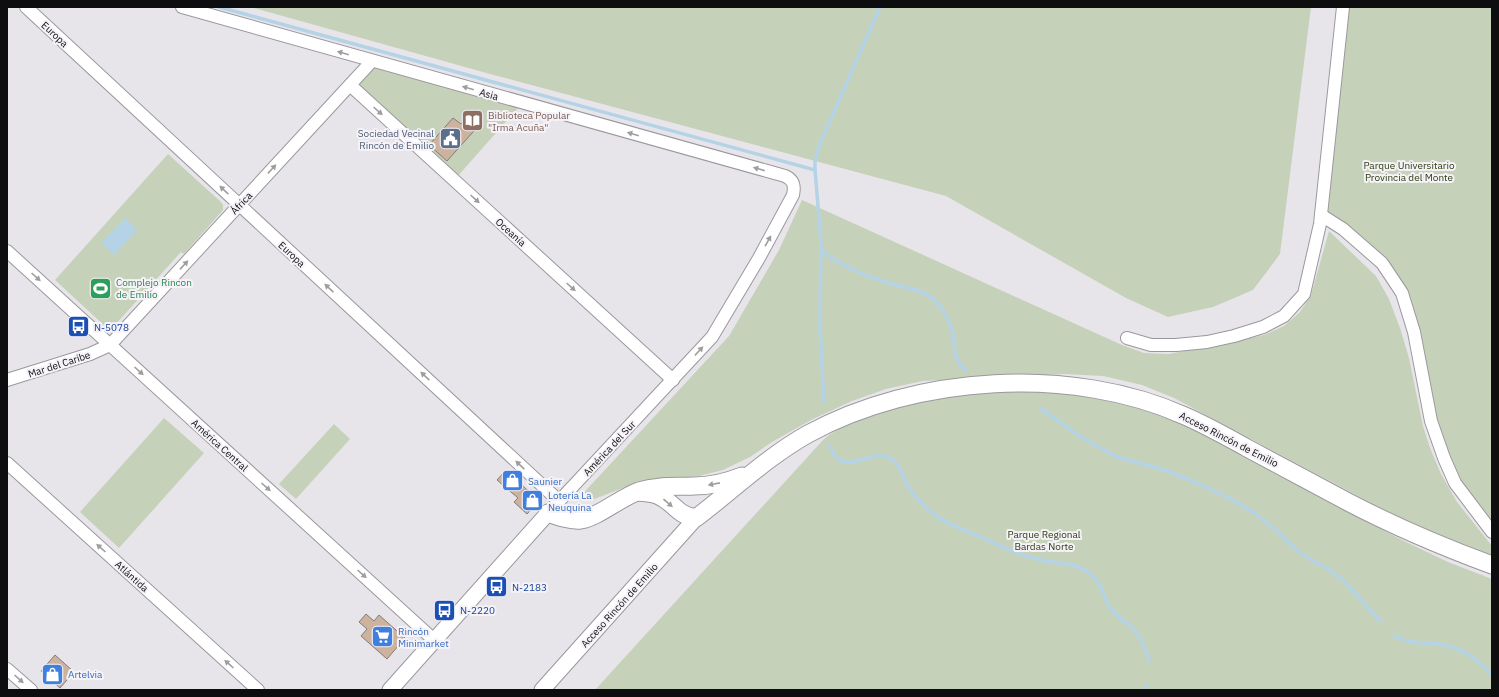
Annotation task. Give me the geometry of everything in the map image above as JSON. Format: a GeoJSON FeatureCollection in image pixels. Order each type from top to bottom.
{"type":"FeatureCollection","features":[{"type":"Feature","properties":{"kind":"main road","name":"Acceso Rincón de Emilio"},"geometry":{"type":"LineString","coordinates":[[696,518],[752,472],[807,435],[851,415],[895,400],[941,389],[1019,383],[1092,389],[1133,398],[1183,415],[1382,519],[1492,565]]}},
{"type":"Feature","properties":{"kind":"main road","name":"Acceso Rincón de Emilio"},"geometry":{"type":"LineString","coordinates":[[554,507],[566,519],[581,520],[588,518],[619,500],[658,486],[707,485],[734,479],[752,472]]}},
{"type":"Feature","properties":{"kind":"main road"},"geometry":{"type":"LineString","coordinates":[[638,492],[660,496],[683,515],[696,518]]}},
{"type":"Feature","properties":{"kind":"street","name":"Europa"},"geometry":{"type":"LineString","coordinates":[[26,7],[240,205],[554,507]]}},
{"type":"Feature","properties":{"kind":"street","name":"Asia"},"geometry":{"type":"LineString","coordinates":[[182,7],[785,176],[794,184]]}},
{"type":"Feature","properties":{"kind":"street"},"geometry":{"type":"LineString","coordinates":[[1127,338],[1151,345],[1176,345],[1207,342],[1234,336],[1263,327],[1284,316],[1304,294],[1320,224],[1343,7]]}},
{"type":"Feature","properties":{"kind":"street","name":"África"},"geometry":{"type":"LineString","coordinates":[[110,345],[372,61]]}},
{"type":"Feature","properties":{"kind":"street","name":"Oceanía"},"geometry":{"type":"LineString","coordinates":[[350,85],[673,380]]}},
{"type":"Feature","properties":{"kind":"street","name":"América del Sur"},"geometry":{"type":"LineString","coordinates":[[390,690],[554,507],[704,346],[719,327],[759,258],[794,191],[794,184]]}},
{"type":"Feature","properties":{"kind":"street"},"geometry":{"type":"LineString","coordinates":[[1321,215],[1343,229],[1382,263],[1402,293],[1414,332],[1431,421],[1444,458],[1455,483],[1492,532]]}},
{"type":"Feature","properties":{"kind":"street","name":"América Central"},"geometry":{"type":"LineString","coordinates":[[7,251],[434,640]]}},
{"type":"Feature","properties":{"kind":"street","name":"Mar del Caribe"},"geometry":{"type":"LineString","coordinates":[[7,380],[90,354],[110,345]]}},
{"type":"Feature","properties":{"kind":"street","name":"Atlántida"},"geometry":{"type":"LineString","coordinates":[[7,463],[258,690]]}},
{"type":"Feature","properties":{"kind":"street","name":"Acceso Rincón de Emilio"},"geometry":{"type":"LineString","coordinates":[[542,690],[696,518]]}},
{"type":"Feature","properties":{"kind":"street"},"geometry":{"type":"LineString","coordinates":[[7,668],[31,690]]}},
{"type":"Feature","properties":{"kind":"green space"},"geometry":{"type":"Polygon","coordinates":[[[250,7],[1311,7],[1280,254],[1253,290],[1213,307],[1168,317],[1126,298],[946,196],[490,74],[250,7]]]}},
{"type":"Feature","properties":{"kind":"green space","name":"Parque Universitario Provincia del Monte"},"geometry":{"type":"Polygon","coordinates":[[[1343,7],[1492,7],[1492,532],[1444,458],[1414,332],[1382,263],[1321,215],[1343,7]]]}},
{"type":"Feature","properties":{"kind":"green space"},"geometry":{"type":"Polygon","coordinates":[[[378,67],[518,108],[457,177],[359,87],[358,83],[372,68],[378,67]]]}},
{"type":"Feature","properties":{"kind":"green space"},"geometry":{"type":"Polygon","coordinates":[[[168,154],[221,202],[223,205],[223,210],[184,254],[181,252],[114,326],[107,328],[55,280],[168,154]]]}},
{"type":"Feature","properties":{"kind":"green space"},"geometry":{"type":"Polygon","coordinates":[[[802,200],[1122,345],[1144,353],[1169,354],[1264,335],[1284,326],[1300,312],[1311,295],[1329,231],[1376,276],[1389,299],[1409,358],[1423,426],[1430,448],[1441,474],[1457,502],[1492,546],[1492,555],[1423,529],[1388,512],[1174,398],[1142,385],[1103,376],[1064,374],[923,381],[886,389],[852,401],[811,420],[772,442],[750,457],[723,470],[699,476],[638,482],[592,500],[577,500],[729,336],[779,250],[802,200]]]}},
{"type":"Feature","properties":{"kind":"green space","name":"Parque Regional Bardas Norte"},"geometry":{"type":"Polygon","coordinates":[[[987,390],[1054,390],[1137,405],[1194,428],[1406,542],[1448,562],[1492,579],[1492,690],[595,690],[829,435],[857,420],[880,412],[941,397],[987,390]]]}},
{"type":"Feature","properties":{"kind":"green space"},"geometry":{"type":"Polygon","coordinates":[[[164,418],[204,453],[119,548],[80,512],[164,418]]]}},
{"type":"Feature","properties":{"kind":"green space"},"geometry":{"type":"Polygon","coordinates":[[[334,424],[350,439],[296,499],[279,484],[334,424]]]}},
{"type":"Feature","properties":{"kind":"water"},"geometry":{"type":"Polygon","coordinates":[[[125,218],[137,230],[114,255],[101,243],[125,218]]]}},
{"type":"Feature","properties":{"kind":"building","name":"Sociedad Vecinal Rincón de Emilio"},"geometry":{"type":"Polygon","coordinates":[[[470,114],[481,123],[447,161],[429,145],[453,118],[461,124],[470,114]]]}},
{"type":"Feature","properties":{"kind":"building"},"geometry":{"type":"Polygon","coordinates":[[[506,470],[539,501],[527,514],[514,502],[518,498],[497,480],[506,470]]]}},
{"type":"Feature","properties":{"kind":"building","name":"Rincón Minimarket"},"geometry":{"type":"Polygon","coordinates":[[[366,614],[374,621],[379,615],[405,638],[387,659],[361,636],[367,629],[359,622],[366,614]]]}},
{"type":"Feature","properties":{"kind":"building"},"geometry":{"type":"Polygon","coordinates":[[[55,655],[74,672],[60,688],[41,671],[55,655]]]}},
{"type":"Feature","properties":{"kind":"waterway"},"geometry":{"type":"LineString","coordinates":[[219,7],[815,170]]}},
{"type":"Feature","properties":{"kind":"waterway"},"geometry":{"type":"LineString","coordinates":[[824,401],[820,329],[821,242],[815,161],[819,146],[880,7]]}},
{"type":"Feature","properties":{"kind":"waterway"},"geometry":{"type":"LineString","coordinates":[[821,251],[836,261],[860,273],[891,284],[921,292],[935,300],[948,319],[953,334],[955,354],[958,362],[966,370]]}},
{"type":"Feature","properties":{"kind":"waterway"},"geometry":{"type":"LineString","coordinates":[[1041,409],[1084,439],[1117,457],[1162,469],[1190,480],[1225,496],[1253,512],[1300,553],[1331,571],[1346,583],[1380,621]]}},
{"type":"Feature","properties":{"kind":"waterway"},"geometry":{"type":"LineString","coordinates":[[830,446],[835,456],[842,461],[857,461],[874,456],[890,458],[897,464],[909,488],[919,501],[935,515],[949,524],[1022,555],[1044,561],[1077,566],[1089,573],[1099,584],[1109,606],[1120,618],[1131,626],[1140,638],[1149,661]]}},
{"type":"Feature","properties":{"kind":"waterway"},"geometry":{"type":"LineString","coordinates":[[1394,636],[1411,642],[1445,645],[1461,650],[1474,658],[1492,675]]}},
{"type":"Feature","properties":{"kind":"waterway"},"geometry":{"type":"LineString","coordinates":[[1145,690],[1147,685]]}},
{"type":"Feature","properties":{"kind":"place","name":"Biblioteca Popular \"Irma Acuña\""},"geometry":{"type":"Point","coordinates":[473,121]}},
{"type":"Feature","properties":{"kind":"place","name":"Sociedad Vecinal Rincón de Emilio"},"geometry":{"type":"Point","coordinates":[450,139]}},
{"type":"Feature","properties":{"kind":"place","name":"Complejo Rincon de Emilio"},"geometry":{"type":"Point","coordinates":[100,288]}},
{"type":"Feature","properties":{"kind":"place","name":"N-5078"},"geometry":{"type":"Point","coordinates":[79,327]}},
{"type":"Feature","properties":{"kind":"place","name":"Saunier"},"geometry":{"type":"Point","coordinates":[513,481]}},
{"type":"Feature","properties":{"kind":"place","name":"Lotería La Neuquina"},"geometry":{"type":"Point","coordinates":[533,501]}},
{"type":"Feature","properties":{"kind":"place","name":"N-2183"},"geometry":{"type":"Point","coordinates":[497,587]}},
{"type":"Feature","properties":{"kind":"place","name":"N-2220"},"geometry":{"type":"Point","coordinates":[445,610]}},
{"type":"Feature","properties":{"kind":"place","name":"Rincón Minimarket"},"geometry":{"type":"Point","coordinates":[383,637]}},
{"type":"Feature","properties":{"kind":"place","name":"Artelvia"},"geometry":{"type":"Point","coordinates":[53,674]}}]}
